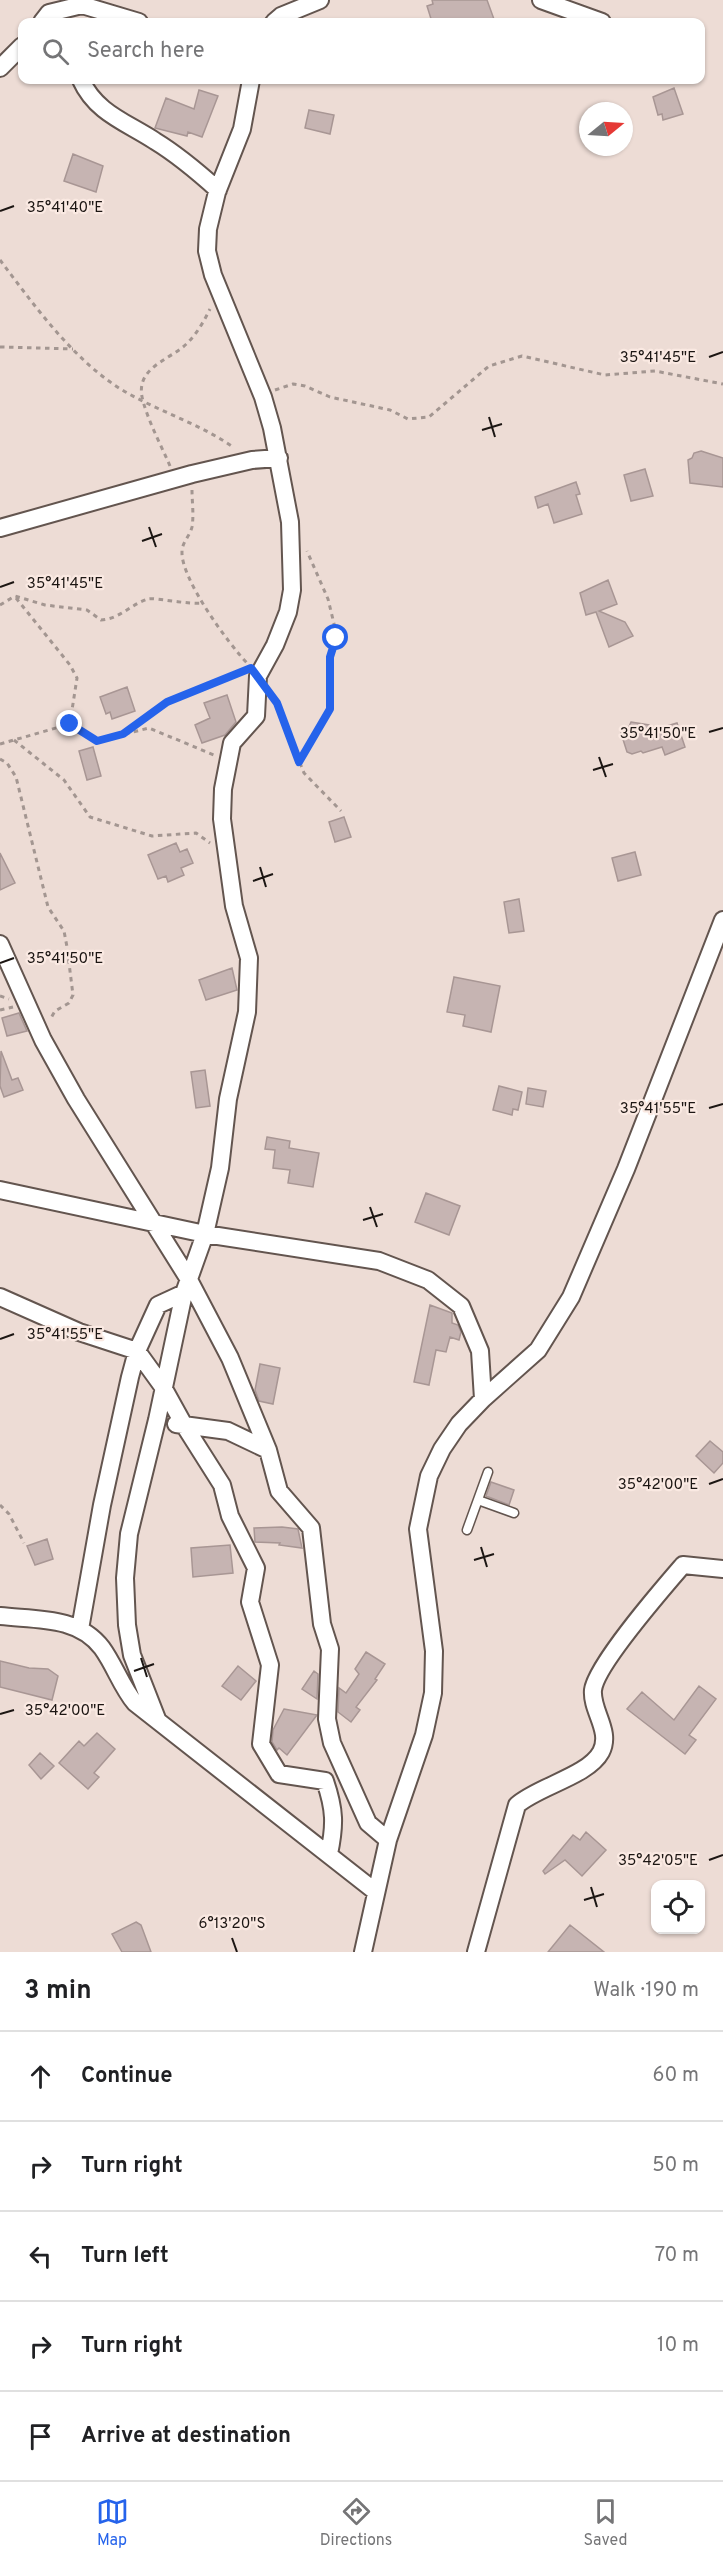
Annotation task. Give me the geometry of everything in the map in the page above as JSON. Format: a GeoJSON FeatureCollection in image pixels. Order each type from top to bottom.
{"type":"FeatureCollection","features":[{"type":"Feature","properties":{"kind":"street"},"geometry":{"type":"LineString","coordinates":[[279,18],[320,0]]}},
{"type":"Feature","properties":{"kind":"street"},"geometry":{"type":"LineString","coordinates":[[541,0],[591,18]]}},
{"type":"Feature","properties":{"kind":"street"},"geometry":{"type":"LineString","coordinates":[[51,18],[83,2],[128,18]]}},
{"type":"Feature","properties":{"kind":"street"},"geometry":{"type":"LineString","coordinates":[[0,68],[18,50]]}},
{"type":"Feature","properties":{"kind":"street"},"geometry":{"type":"LineString","coordinates":[[83,84],[100,108],[191,166],[218,190]]}},
{"type":"Feature","properties":{"kind":"street"},"geometry":{"type":"LineString","coordinates":[[157,1719],[132,1655],[125,1606],[129,1534],[158,1420],[163,1387],[186,1286],[205,1234],[220,1168],[228,1099],[247,1011],[249,958],[234,906],[226,854],[222,819],[223,789],[232,743],[255,716],[258,676],[280,634],[288,612],[292,590],[290,522],[279,458],[263,397],[220,292],[207,251],[208,229],[218,190],[242,129],[250,84]]}},
{"type":"Feature","properties":{"kind":"street"},"geometry":{"type":"LineString","coordinates":[[0,528],[192,474],[252,460],[279,458]]}},
{"type":"Feature","properties":{"kind":"street"},"geometry":{"type":"LineString","coordinates":[[363,1952],[388,1840],[424,1735],[433,1693],[434,1651],[418,1529],[421,1502],[429,1476],[442,1449],[459,1424],[483,1399],[538,1350],[572,1297],[626,1169],[723,920]]}},
{"type":"Feature","properties":{"kind":"street"},"geometry":{"type":"LineString","coordinates":[[0,944],[43,1040],[76,1099],[153,1222],[186,1286],[230,1358],[268,1450],[279,1491],[311,1528],[322,1624],[330,1649],[327,1719],[332,1743],[368,1823],[388,1840]]}},
{"type":"Feature","properties":{"kind":"street"},"geometry":{"type":"LineString","coordinates":[[0,1190],[205,1234],[380,1261],[428,1280],[460,1306],[480,1351],[483,1399]]}},
{"type":"Feature","properties":{"kind":"street"},"geometry":{"type":"LineString","coordinates":[[80,1629],[102,1505],[137,1351],[158,1305],[186,1286]]}},
{"type":"Feature","properties":{"kind":"street"},"geometry":{"type":"LineString","coordinates":[[0,1297],[79,1332],[137,1351],[163,1387],[222,1485],[230,1516],[256,1568],[250,1602],[270,1665],[261,1744],[279,1774],[325,1781],[332,1802],[335,1825],[329,1854]]}},
{"type":"Feature","properties":{"kind":"street"},"geometry":{"type":"LineString","coordinates":[[158,1420],[228,1431],[268,1450]]}},
{"type":"Feature","properties":{"kind":"street"},"geometry":{"type":"LineString","coordinates":[[476,1952],[518,1805],[531,1794],[590,1765],[602,1751],[605,1734],[593,1691],[600,1674],[635,1622],[683,1565],[723,1569]]}},
{"type":"Feature","properties":{"kind":"street"},"geometry":{"type":"LineString","coordinates":[[0,1616],[63,1622],[80,1629],[102,1649],[122,1687],[135,1703],[376,1892]]}},
{"type":"Feature","properties":{"kind":"lane"},"geometry":{"type":"LineString","coordinates":[[467,1530],[488,1472]]}},
{"type":"Feature","properties":{"kind":"lane"},"geometry":{"type":"LineString","coordinates":[[478,1500],[514,1513]]}},
{"type":"Feature","properties":{"kind":"path"},"geometry":{"type":"LineString","coordinates":[[0,260],[30,300],[74,349],[118,387],[142,401],[209,431],[252,460]]}},
{"type":"Feature","properties":{"kind":"path"},"geometry":{"type":"LineString","coordinates":[[175,479],[142,401],[143,381],[148,370],[182,347],[195,335],[220,292]]}},
{"type":"Feature","properties":{"kind":"path"},"geometry":{"type":"LineString","coordinates":[[0,347],[74,349]]}},
{"type":"Feature","properties":{"kind":"path"},"geometry":{"type":"LineString","coordinates":[[263,397],[280,388],[299,385],[330,397],[380,408],[408,419],[420,420],[435,412],[489,366],[522,356],[604,375],[654,371],[723,384]]}},
{"type":"Feature","properties":{"kind":"path"},"geometry":{"type":"LineString","coordinates":[[123,734],[167,702],[251,668],[218,627],[185,568],[182,554],[183,544],[192,529],[192,474]]}},
{"type":"Feature","properties":{"kind":"path"},"geometry":{"type":"LineString","coordinates":[[299,762],[330,709],[330,657],[336,632],[328,599],[305,549]]}},
{"type":"Feature","properties":{"kind":"path"},"geometry":{"type":"LineString","coordinates":[[0,605],[15,596],[45,605],[87,610],[101,620],[113,618],[151,598],[188,605],[204,603]]}},
{"type":"Feature","properties":{"kind":"path"},"geometry":{"type":"LineString","coordinates":[[15,596],[70,665],[77,678],[75,707],[70,724]]}},
{"type":"Feature","properties":{"kind":"path"},"geometry":{"type":"LineString","coordinates":[[258,676],[277,703],[299,762],[314,785],[340,811]]}},
{"type":"Feature","properties":{"kind":"path"},"geometry":{"type":"LineString","coordinates":[[0,744],[70,724],[97,741],[149,728],[228,761]]}},
{"type":"Feature","properties":{"kind":"path"},"geometry":{"type":"LineString","coordinates":[[14,740],[64,780],[90,817],[152,836],[196,833],[226,854]]}},
{"type":"Feature","properties":{"kind":"path"},"geometry":{"type":"LineString","coordinates":[[0,759],[7,763],[16,777],[48,907],[64,931],[67,947],[73,995],[69,1003],[52,1014],[43,1040]]}},
{"type":"Feature","properties":{"kind":"path"},"geometry":{"type":"LineString","coordinates":[[0,1505],[15,1524],[24,1543]]}},
{"type":"Feature","properties":{"kind":"building"},"geometry":{"type":"Polygon","coordinates":[[[432,0],[487,0],[494,18],[431,18],[427,6],[433,4],[432,0]]]}},
{"type":"Feature","properties":{"kind":"building"},"geometry":{"type":"Polygon","coordinates":[[[674,88],[683,114],[663,120],[662,114],[658,115],[653,97],[674,88]]]}},
{"type":"Feature","properties":{"kind":"building"},"geometry":{"type":"Polygon","coordinates":[[[199,90],[218,96],[202,137],[188,132],[187,136],[155,128],[166,98],[194,109],[199,90]]]}},
{"type":"Feature","properties":{"kind":"building"},"geometry":{"type":"Polygon","coordinates":[[[309,110],[334,115],[330,134],[305,128],[309,110]]]}},
{"type":"Feature","properties":{"kind":"building"},"geometry":{"type":"Polygon","coordinates":[[[73,154],[103,166],[96,192],[64,181],[73,154]]]}},
{"type":"Feature","properties":{"kind":"building"},"geometry":{"type":"Polygon","coordinates":[[[701,451],[723,458],[723,487],[690,483],[688,460],[694,453],[701,451]]]}},
{"type":"Feature","properties":{"kind":"building"},"geometry":{"type":"Polygon","coordinates":[[[645,469],[653,496],[631,501],[624,475],[645,469]]]}},
{"type":"Feature","properties":{"kind":"building"},"geometry":{"type":"Polygon","coordinates":[[[576,482],[580,494],[576,495],[582,514],[554,523],[548,504],[538,508],[535,497],[576,482]]]}},
{"type":"Feature","properties":{"kind":"building"},"geometry":{"type":"Polygon","coordinates":[[[608,580],[617,604],[599,611],[625,622],[633,636],[609,647],[596,612],[586,615],[580,593],[608,580]]]}},
{"type":"Feature","properties":{"kind":"building"},"geometry":{"type":"Polygon","coordinates":[[[127,687],[135,711],[112,719],[110,712],[106,714],[100,697],[127,687]]]}},
{"type":"Feature","properties":{"kind":"building"},"geometry":{"type":"Polygon","coordinates":[[[227,695],[236,722],[225,735],[202,743],[195,725],[210,718],[204,703],[227,695]]]}},
{"type":"Feature","properties":{"kind":"building"},"geometry":{"type":"Polygon","coordinates":[[[631,722],[649,725],[650,731],[677,723],[685,747],[665,755],[662,747],[643,753],[641,751],[632,754],[627,752],[621,733],[628,729],[631,722]]]}},
{"type":"Feature","properties":{"kind":"building"},"geometry":{"type":"Polygon","coordinates":[[[93,747],[101,776],[87,780],[79,751],[93,747]]]}},
{"type":"Feature","properties":{"kind":"building"},"geometry":{"type":"Polygon","coordinates":[[[344,817],[351,837],[335,842],[329,822],[344,817]]]}},
{"type":"Feature","properties":{"kind":"building"},"geometry":{"type":"Polygon","coordinates":[[[176,843],[180,852],[187,849],[193,863],[181,868],[184,875],[168,882],[166,876],[158,879],[148,855],[176,843]]]}},
{"type":"Feature","properties":{"kind":"building"},"geometry":{"type":"Polygon","coordinates":[[[635,852],[641,875],[618,881],[612,858],[635,852]]]}},
{"type":"Feature","properties":{"kind":"building"},"geometry":{"type":"Polygon","coordinates":[[[0,853],[15,883],[0,890],[0,853]]]}},
{"type":"Feature","properties":{"kind":"building"},"geometry":{"type":"Polygon","coordinates":[[[519,899],[524,931],[509,933],[504,902],[519,899]]]}},
{"type":"Feature","properties":{"kind":"building"},"geometry":{"type":"Polygon","coordinates":[[[232,968],[237,990],[206,1000],[199,980],[232,968]]]}},
{"type":"Feature","properties":{"kind":"building"},"geometry":{"type":"Polygon","coordinates":[[[454,977],[500,986],[491,1032],[463,1026],[465,1015],[447,1012],[454,977]]]}},
{"type":"Feature","properties":{"kind":"building"},"geometry":{"type":"Polygon","coordinates":[[[19,1013],[27,1031],[7,1036],[2,1018],[19,1013]]]}},
{"type":"Feature","properties":{"kind":"building"},"geometry":{"type":"Polygon","coordinates":[[[1,1051],[12,1080],[18,1078],[23,1090],[4,1097],[0,1086],[1,1051]]]}},
{"type":"Feature","properties":{"kind":"building"},"geometry":{"type":"Polygon","coordinates":[[[205,1070],[210,1106],[196,1108],[191,1072],[205,1070]]]}},
{"type":"Feature","properties":{"kind":"building"},"geometry":{"type":"Polygon","coordinates":[[[499,1086],[522,1092],[518,1110],[513,1109],[512,1115],[493,1110],[499,1086]]]}},
{"type":"Feature","properties":{"kind":"building"},"geometry":{"type":"Polygon","coordinates":[[[528,1088],[546,1091],[543,1107],[526,1104],[528,1088]]]}},
{"type":"Feature","properties":{"kind":"building"},"geometry":{"type":"Polygon","coordinates":[[[267,1137],[290,1141],[289,1148],[319,1153],[313,1187],[288,1183],[290,1170],[273,1168],[275,1150],[265,1149],[267,1137]]]}},
{"type":"Feature","properties":{"kind":"building"},"geometry":{"type":"Polygon","coordinates":[[[426,1193],[460,1206],[449,1235],[415,1222],[426,1193]]]}},
{"type":"Feature","properties":{"kind":"building"},"geometry":{"type":"Polygon","coordinates":[[[430,1305],[452,1313],[452,1323],[458,1325],[461,1332],[459,1340],[450,1337],[446,1352],[436,1350],[429,1385],[414,1382],[430,1305]]]}},
{"type":"Feature","properties":{"kind":"building"},"geometry":{"type":"Polygon","coordinates":[[[260,1364],[280,1368],[273,1404],[259,1401],[255,1390],[260,1364]]]}},
{"type":"Feature","properties":{"kind":"building"},"geometry":{"type":"Polygon","coordinates":[[[710,1441],[723,1452],[723,1463],[714,1473],[696,1456],[710,1441]]]}},
{"type":"Feature","properties":{"kind":"building"},"geometry":{"type":"Polygon","coordinates":[[[491,1482],[514,1490],[509,1505],[486,1496],[491,1482]]]}},
{"type":"Feature","properties":{"kind":"building"},"geometry":{"type":"Polygon","coordinates":[[[254,1528],[298,1529],[302,1548],[279,1545],[280,1543],[255,1542],[254,1528]]]}},
{"type":"Feature","properties":{"kind":"building"},"geometry":{"type":"Polygon","coordinates":[[[47,1539],[53,1559],[35,1565],[27,1546],[47,1539]]]}},
{"type":"Feature","properties":{"kind":"building"},"geometry":{"type":"Polygon","coordinates":[[[230,1545],[233,1573],[193,1577],[191,1548],[230,1545]]]}},
{"type":"Feature","properties":{"kind":"building"},"geometry":{"type":"Polygon","coordinates":[[[366,1652],[385,1664],[375,1679],[377,1680],[356,1707],[360,1710],[351,1722],[338,1712],[339,1688],[346,1693],[359,1674],[355,1669],[366,1652]]]}},
{"type":"Feature","properties":{"kind":"building"},"geometry":{"type":"Polygon","coordinates":[[[0,1661],[29,1668],[48,1669],[58,1676],[52,1700],[0,1687],[0,1661]]]}},
{"type":"Feature","properties":{"kind":"building"},"geometry":{"type":"Polygon","coordinates":[[[238,1666],[256,1681],[241,1700],[222,1686],[238,1666]]]}},
{"type":"Feature","properties":{"kind":"building"},"geometry":{"type":"Polygon","coordinates":[[[314,1671],[318,1674],[317,1699],[302,1689],[314,1671]]]}},
{"type":"Feature","properties":{"kind":"building"},"geometry":{"type":"Polygon","coordinates":[[[699,1686],[716,1699],[689,1735],[696,1740],[685,1754],[627,1709],[642,1692],[674,1720],[699,1686]]]}},
{"type":"Feature","properties":{"kind":"building"},"geometry":{"type":"Polygon","coordinates":[[[284,1709],[317,1715],[287,1755],[279,1748],[277,1750],[272,1742],[273,1730],[284,1709]]]}},
{"type":"Feature","properties":{"kind":"building"},"geometry":{"type":"Polygon","coordinates":[[[97,1733],[115,1749],[94,1773],[99,1777],[88,1789],[59,1763],[79,1741],[84,1746],[97,1733]]]}},
{"type":"Feature","properties":{"kind":"building"},"geometry":{"type":"Polygon","coordinates":[[[40,1753],[54,1766],[41,1779],[29,1765],[40,1753]]]}},
{"type":"Feature","properties":{"kind":"building"},"geometry":{"type":"Polygon","coordinates":[[[586,1832],[606,1850],[582,1876],[565,1860],[545,1874],[543,1871],[573,1835],[580,1840],[586,1832]]]}},
{"type":"Feature","properties":{"kind":"building"},"geometry":{"type":"Polygon","coordinates":[[[136,1922],[141,1925],[151,1952],[122,1952],[112,1934],[136,1922]]]}},
{"type":"Feature","properties":{"kind":"building"},"geometry":{"type":"Polygon","coordinates":[[[570,1925],[604,1952],[548,1952],[570,1925]]]}},
{"type":"Feature","properties":{"kind":"route"},"geometry":{"type":"LineString","coordinates":[[70,724],[97,741],[123,734],[167,702],[251,668],[277,703],[299,762],[330,709],[328,687],[330,657],[336,638]]}}]}
